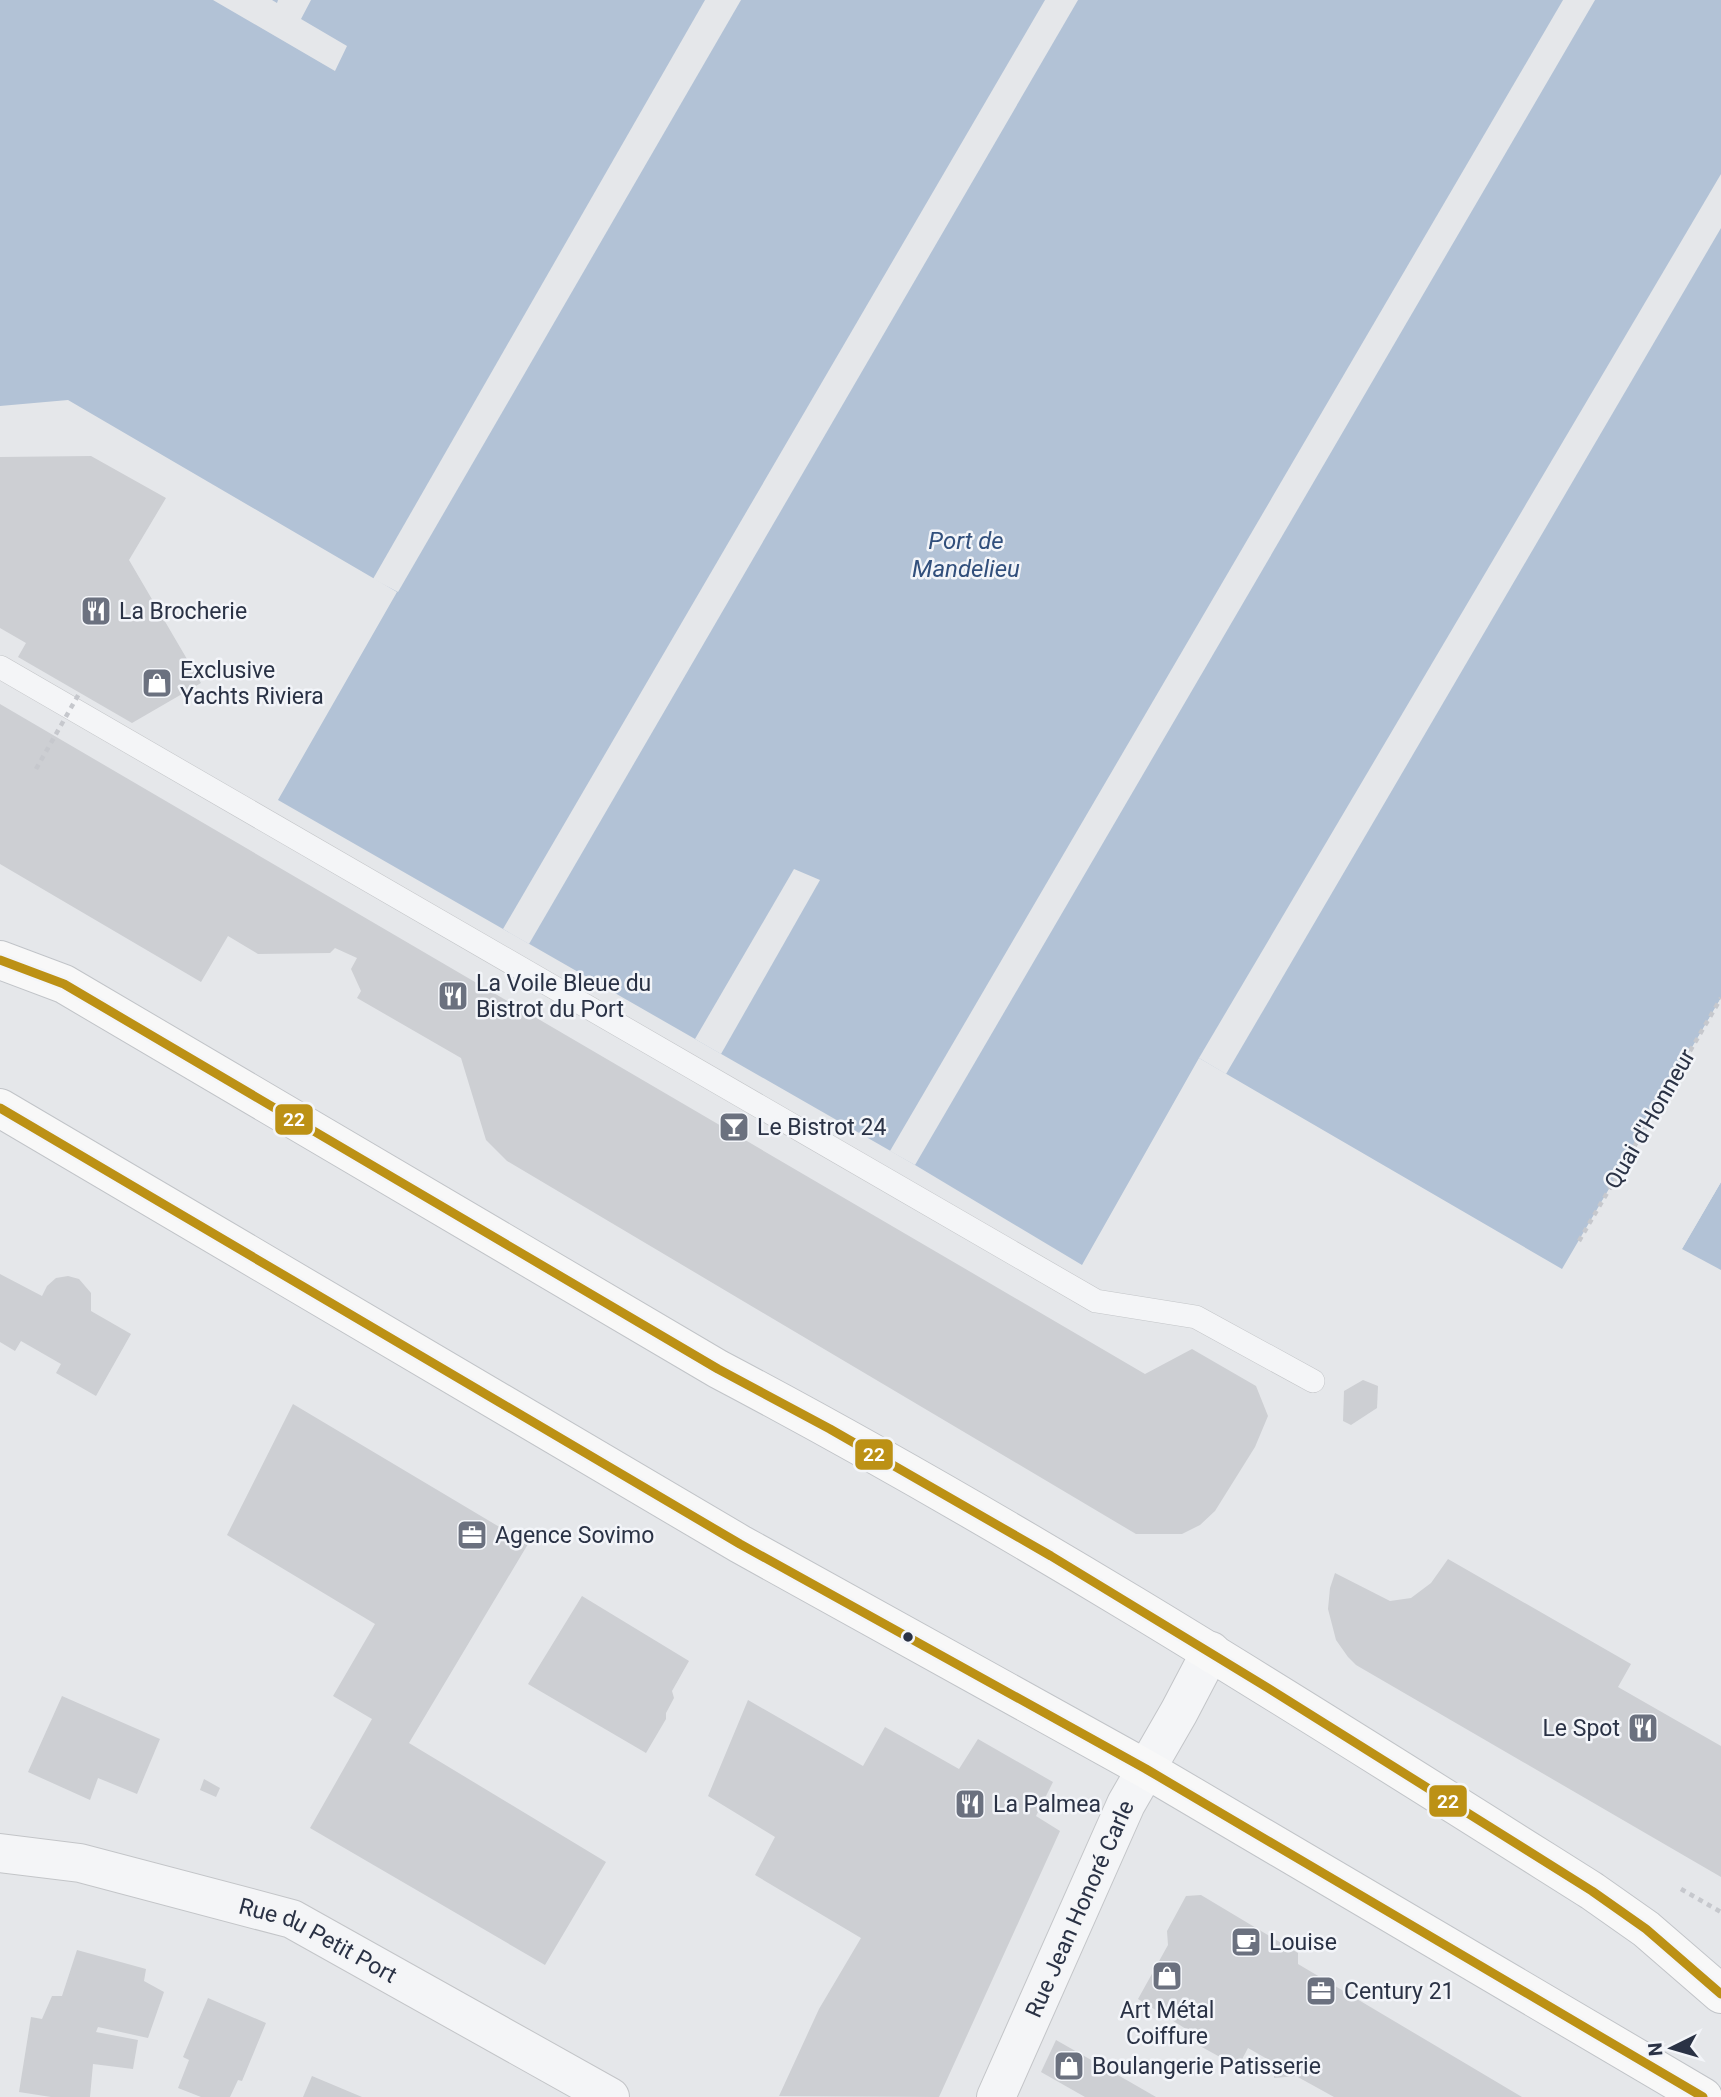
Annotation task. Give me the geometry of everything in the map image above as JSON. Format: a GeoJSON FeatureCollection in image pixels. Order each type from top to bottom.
{"type":"FeatureCollection","features":[{"type":"Feature","properties":{"kind":"main road"},"geometry":{"type":"LineString","coordinates":[[0,960],[64,984],[718,1369],[810,1417],[1210,1651],[1592,1891],[1646,1929],[1721,1994]]}},
{"type":"Feature","properties":{"kind":"main road"},"geometry":{"type":"LineString","coordinates":[[0,1108],[740,1544],[1146,1769],[1703,2097]]}},
{"type":"Feature","properties":{"kind":"street","name":"Rue Jean Honoré Carle"},"geometry":{"type":"LineString","coordinates":[[996,2097],[1126,1804],[1179,1713],[1210,1651]]}},
{"type":"Feature","properties":{"kind":"street","name":"Rue du Petit Port"},"geometry":{"type":"LineString","coordinates":[[0,1853],[80,1863],[292,1919],[610,2097]]}},
{"type":"Feature","properties":{"kind":"lane"},"geometry":{"type":"LineString","coordinates":[[0,667],[1096,1301],[1196,1317],[1313,1381]]}},
{"type":"Feature","properties":{"kind":"path"},"geometry":{"type":"LineString","coordinates":[[36,769],[79,692]]}},
{"type":"Feature","properties":{"kind":"path","name":"Quai d'Honneur"},"geometry":{"type":"LineString","coordinates":[[1579,1241],[1721,998]]}},
{"type":"Feature","properties":{"kind":"water","name":"Port de Mandelieu"},"geometry":{"type":"Polygon","coordinates":[[[0,0],[1721,0],[1721,998],[1562,1269],[1199,1058],[1082,1265],[915,1165],[278,800],[397,592],[68,400],[0,406],[0,0]]]}},
{"type":"Feature","properties":{"kind":"water"},"geometry":{"type":"Polygon","coordinates":[[[1721,1182],[1721,1270],[1682,1249],[1721,1182]]]}},
{"type":"Feature","properties":{"kind":"pier"},"geometry":{"type":"Polygon","coordinates":[[[213,0],[272,0],[277,3],[278,0],[311,0],[301,19],[347,46],[335,71],[213,0]]]}},
{"type":"Feature","properties":{"kind":"pier"},"geometry":{"type":"Polygon","coordinates":[[[705,0],[741,0],[398,592],[373,579],[705,0]]]}},
{"type":"Feature","properties":{"kind":"pier"},"geometry":{"type":"Polygon","coordinates":[[[1045,0],[1078,0],[529,944],[503,929],[1045,0]]]}},
{"type":"Feature","properties":{"kind":"pier"},"geometry":{"type":"Polygon","coordinates":[[[1563,0],[1595,0],[915,1165],[890,1151],[1563,0]]]}},
{"type":"Feature","properties":{"kind":"pier"},"geometry":{"type":"Polygon","coordinates":[[[1721,174],[1721,228],[1226,1074],[1199,1058],[1721,174]]]}},
{"type":"Feature","properties":{"kind":"pier"},"geometry":{"type":"Polygon","coordinates":[[[794,869],[820,880],[721,1054],[695,1039],[794,869]]]}},
{"type":"Feature","properties":{"kind":"pier"},"geometry":{"type":"Polygon","coordinates":[[[1721,998],[1721,1005],[1582,1243],[1579,1241],[1721,998]]]}},
{"type":"Feature","properties":{"kind":"pier"},"geometry":{"type":"Polygon","coordinates":[[[1721,1179],[1721,1182],[1680,1252],[1679,1247],[1721,1179]]]}},
{"type":"Feature","properties":{"kind":"building"},"geometry":{"type":"Polygon","coordinates":[[[91,456],[166,498],[129,560],[201,683],[132,723],[18,657],[26,643],[0,628],[0,457],[91,456]]]}},
{"type":"Feature","properties":{"kind":"building"},"geometry":{"type":"Polygon","coordinates":[[[0,704],[1145,1374],[1192,1349],[1256,1386],[1268,1416],[1255,1447],[1215,1511],[1200,1525],[1182,1534],[1136,1534],[507,1161],[486,1140],[461,1058],[357,998],[361,991],[351,969],[357,958],[335,948],[330,953],[258,954],[228,936],[201,982],[0,864],[0,704]]]}},
{"type":"Feature","properties":{"kind":"building"},"geometry":{"type":"Polygon","coordinates":[[[0,1274],[42,1296],[47,1286],[56,1278],[68,1276],[79,1279],[91,1293],[91,1311],[131,1334],[96,1396],[56,1373],[61,1364],[21,1341],[15,1351],[0,1342],[0,1274]]]}},
{"type":"Feature","properties":{"kind":"building"},"geometry":{"type":"Polygon","coordinates":[[[1363,1380],[1378,1386],[1377,1408],[1351,1425],[1343,1421],[1344,1391],[1363,1380]]]}},
{"type":"Feature","properties":{"kind":"building"},"geometry":{"type":"Polygon","coordinates":[[[293,1404],[528,1544],[409,1743],[606,1862],[545,1965],[310,1828],[372,1719],[333,1696],[375,1624],[227,1535],[293,1404]]]}},
{"type":"Feature","properties":{"kind":"building"},"geometry":{"type":"Polygon","coordinates":[[[1448,1559],[1631,1664],[1618,1687],[1721,1746],[1721,1877],[1356,1665],[1348,1657],[1336,1640],[1328,1609],[1335,1573],[1390,1601],[1411,1598],[1431,1583],[1448,1559]]]}},
{"type":"Feature","properties":{"kind":"building"},"geometry":{"type":"Polygon","coordinates":[[[582,1596],[689,1661],[672,1691],[674,1698],[666,1713],[666,1719],[646,1753],[528,1684],[582,1596]]]}},
{"type":"Feature","properties":{"kind":"building"},"geometry":{"type":"Polygon","coordinates":[[[62,1696],[160,1739],[137,1794],[98,1778],[90,1800],[28,1772],[62,1696]]]}},
{"type":"Feature","properties":{"kind":"building"},"geometry":{"type":"Polygon","coordinates":[[[748,1700],[863,1766],[885,1727],[959,1769],[978,1739],[1053,1782],[1036,1816],[1060,1831],[939,2097],[779,2096],[819,2009],[861,1938],[755,1875],[775,1837],[708,1796],[748,1700]]]}},
{"type":"Feature","properties":{"kind":"building"},"geometry":{"type":"Polygon","coordinates":[[[204,1779],[220,1788],[216,1797],[200,1790],[204,1779]]]}},
{"type":"Feature","properties":{"kind":"building"},"geometry":{"type":"Polygon","coordinates":[[[1201,1895],[1298,1953],[1298,1964],[1522,2097],[1334,2097],[1296,2076],[1274,2078],[1274,2063],[1248,2048],[1238,2067],[1200,2046],[1202,2039],[1138,1999],[1168,1945],[1167,1931],[1186,1896],[1201,1895]]]}},
{"type":"Feature","properties":{"kind":"building"},"geometry":{"type":"Polygon","coordinates":[[[77,1950],[146,1969],[144,1981],[164,1992],[148,2038],[98,2027],[96,2032],[138,2040],[133,2069],[93,2064],[90,2097],[51,2097],[19,2092],[31,2017],[42,2019],[52,1996],[62,1996],[77,1950]]]}},
{"type":"Feature","properties":{"kind":"building"},"geometry":{"type":"Polygon","coordinates":[[[208,1998],[266,2023],[242,2081],[238,2080],[230,2097],[201,2097],[178,2088],[189,2060],[183,2057],[208,1998]]]}},
{"type":"Feature","properties":{"kind":"building"},"geometry":{"type":"Polygon","coordinates":[[[1056,2040],[1156,2097],[1085,2097],[1041,2072],[1056,2040]]]}},
{"type":"Feature","properties":{"kind":"building"},"geometry":{"type":"Polygon","coordinates":[[[312,2076],[362,2097],[303,2097],[312,2076]]]}},
{"type":"Feature","properties":{"kind":"transit line","name":"22"},"geometry":{"type":"LineString","coordinates":[[0,960],[64,984],[718,1369],[830,1429],[1051,1556],[1592,1891],[1646,1929],[1721,1994]]}},
{"type":"Feature","properties":{"kind":"transit line","name":"22"},"geometry":{"type":"LineString","coordinates":[[0,1108],[740,1544],[1146,1769],[1703,2097]]}},
{"type":"Feature","properties":{"kind":"place","name":"La Brocherie"},"geometry":{"type":"Point","coordinates":[96,611]}},
{"type":"Feature","properties":{"kind":"place","name":"Exclusive Yachts Riviera"},"geometry":{"type":"Point","coordinates":[157,683]}},
{"type":"Feature","properties":{"kind":"place","name":"La Voile Bleue du Bistrot du Port"},"geometry":{"type":"Point","coordinates":[453,996]}},
{"type":"Feature","properties":{"kind":"place","name":"Le Bistrot 24"},"geometry":{"type":"Point","coordinates":[734,1127]}},
{"type":"Feature","properties":{"kind":"place","name":"Agence Sovimo"},"geometry":{"type":"Point","coordinates":[472,1535]}},
{"type":"Feature","properties":{"kind":"place","name":"Le Spot"},"geometry":{"type":"Point","coordinates":[1643,1728]}},
{"type":"Feature","properties":{"kind":"place","name":"La Palmea"},"geometry":{"type":"Point","coordinates":[970,1804]}},
{"type":"Feature","properties":{"kind":"place","name":"Louise"},"geometry":{"type":"Point","coordinates":[1246,1942]}},
{"type":"Feature","properties":{"kind":"place","name":"Art Métal Coiffure"},"geometry":{"type":"Point","coordinates":[1167,1976]}},
{"type":"Feature","properties":{"kind":"place","name":"Century 21"},"geometry":{"type":"Point","coordinates":[1321,1991]}},
{"type":"Feature","properties":{"kind":"place","name":"Boulangerie Patisserie"},"geometry":{"type":"Point","coordinates":[1069,2066]}}]}
